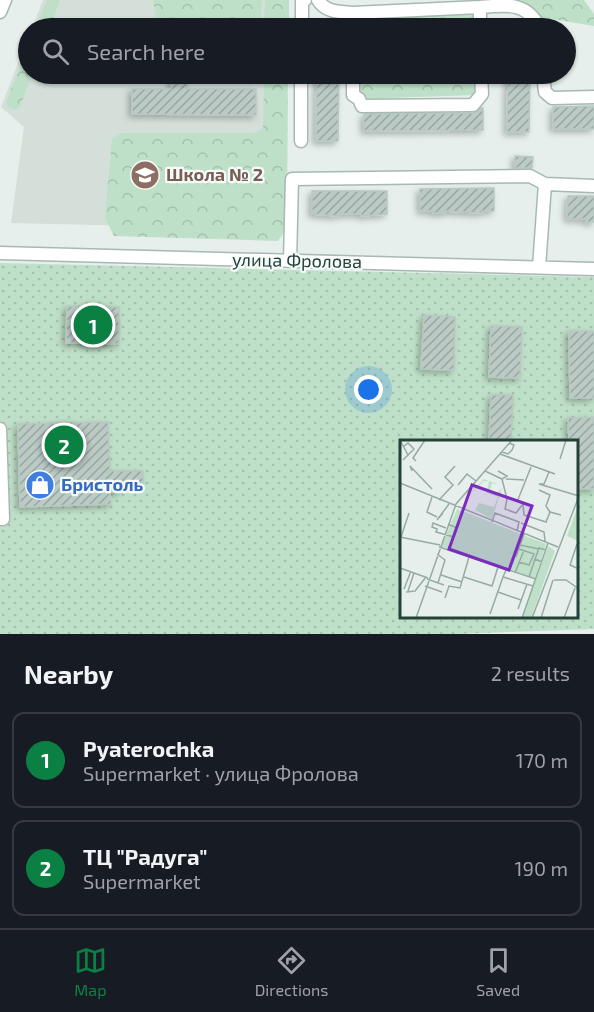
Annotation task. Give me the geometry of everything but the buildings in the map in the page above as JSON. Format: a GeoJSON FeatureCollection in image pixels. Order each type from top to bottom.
{"type":"FeatureCollection","features":[{"type":"Feature","properties":{"kind":"street"},"geometry":{"type":"LineString","coordinates":[[0,12],[4,0]]}},
{"type":"Feature","properties":{"kind":"street"},"geometry":{"type":"LineString","coordinates":[[302,18],[302,2],[305,0]]}},
{"type":"Feature","properties":{"kind":"street"},"geometry":{"type":"LineString","coordinates":[[318,0],[321,6],[334,12],[352,14],[404,5],[441,4],[480,7],[507,5],[521,8],[534,18]]}},
{"type":"Feature","properties":{"kind":"street"},"geometry":{"type":"LineString","coordinates":[[480,7],[480,18]]}},
{"type":"Feature","properties":{"kind":"street"},"geometry":{"type":"LineString","coordinates":[[301,141],[302,84]]}},
{"type":"Feature","properties":{"kind":"street"},"geometry":{"type":"LineString","coordinates":[[353,84],[353,95],[359,99],[362,106],[473,105],[482,94],[482,84]]}},
{"type":"Feature","properties":{"kind":"street"},"geometry":{"type":"LineString","coordinates":[[544,84],[544,92],[552,98],[594,97]]}},
{"type":"Feature","properties":{"kind":"street"},"geometry":{"type":"LineString","coordinates":[[290,261],[292,179],[530,176],[545,184],[594,186]]}},
{"type":"Feature","properties":{"kind":"street"},"geometry":{"type":"LineString","coordinates":[[539,267],[545,184]]}},
{"type":"Feature","properties":{"kind":"street","name":"улица Фролова"},"geometry":{"type":"LineString","coordinates":[[0,253],[594,269]]}},
{"type":"Feature","properties":{"kind":"street"},"geometry":{"type":"LineString","coordinates":[[0,429],[3,519],[0,519]]}},
{"type":"Feature","properties":{"kind":"shaded area"},"geometry":{"type":"Polygon","coordinates":[[[43,0],[276,0],[275,18],[36,18],[43,0]]]}},
{"type":"Feature","properties":{"kind":"shaded area","name":"Школа № 2"},"geometry":{"type":"Polygon","coordinates":[[[18,63],[18,84],[274,84],[271,229],[11,223],[24,127],[1,107],[18,63]]]}},
{"type":"Feature","properties":{"kind":"green space"},"geometry":{"type":"Polygon","coordinates":[[[47,0],[60,0],[54,18],[39,18],[47,0]]]}},
{"type":"Feature","properties":{"kind":"green space"},"geometry":{"type":"Polygon","coordinates":[[[153,0],[262,0],[261,18],[156,18],[153,0]]]}},
{"type":"Feature","properties":{"kind":"green space"},"geometry":{"type":"Polygon","coordinates":[[[265,0],[289,0],[289,18],[264,18],[265,0]]]}},
{"type":"Feature","properties":{"kind":"green space"},"geometry":{"type":"Polygon","coordinates":[[[521,0],[584,0],[594,14],[594,26],[576,23],[576,18],[538,18],[521,0]]]}},
{"type":"Feature","properties":{"kind":"green space"},"geometry":{"type":"Polygon","coordinates":[[[473,14],[473,18],[356,18],[473,14]]]}},
{"type":"Feature","properties":{"kind":"green space"},"geometry":{"type":"Polygon","coordinates":[[[18,71],[18,84],[28,84],[20,107],[15,110],[8,107],[6,102],[18,71]]]}},
{"type":"Feature","properties":{"kind":"green space"},"geometry":{"type":"Polygon","coordinates":[[[264,84],[288,84],[287,228],[278,241],[114,236],[105,218],[112,138],[122,133],[254,133],[263,128],[264,84]]]}},
{"type":"Feature","properties":{"kind":"green space"},"geometry":{"type":"Polygon","coordinates":[[[358,84],[475,84],[476,95],[359,99],[358,84]]]}},
{"type":"Feature","properties":{"kind":"green space"},"geometry":{"type":"Polygon","coordinates":[[[0,263],[594,277],[594,629],[456,634],[0,634],[0,263]]]}},
{"type":"Feature","properties":{"kind":"place","name":"Школа № 2"},"geometry":{"type":"Point","coordinates":[145,175]}},
{"type":"Feature","properties":{"kind":"place","name":"Pyaterochka"},"geometry":{"type":"Point","coordinates":[93,325]}},
{"type":"Feature","properties":{"kind":"place","name":"ТЦ \"Радуга\""},"geometry":{"type":"Point","coordinates":[64,445]}},
{"type":"Feature","properties":{"kind":"place","name":"Бристоль"},"geometry":{"type":"Point","coordinates":[40,485]}}]}
